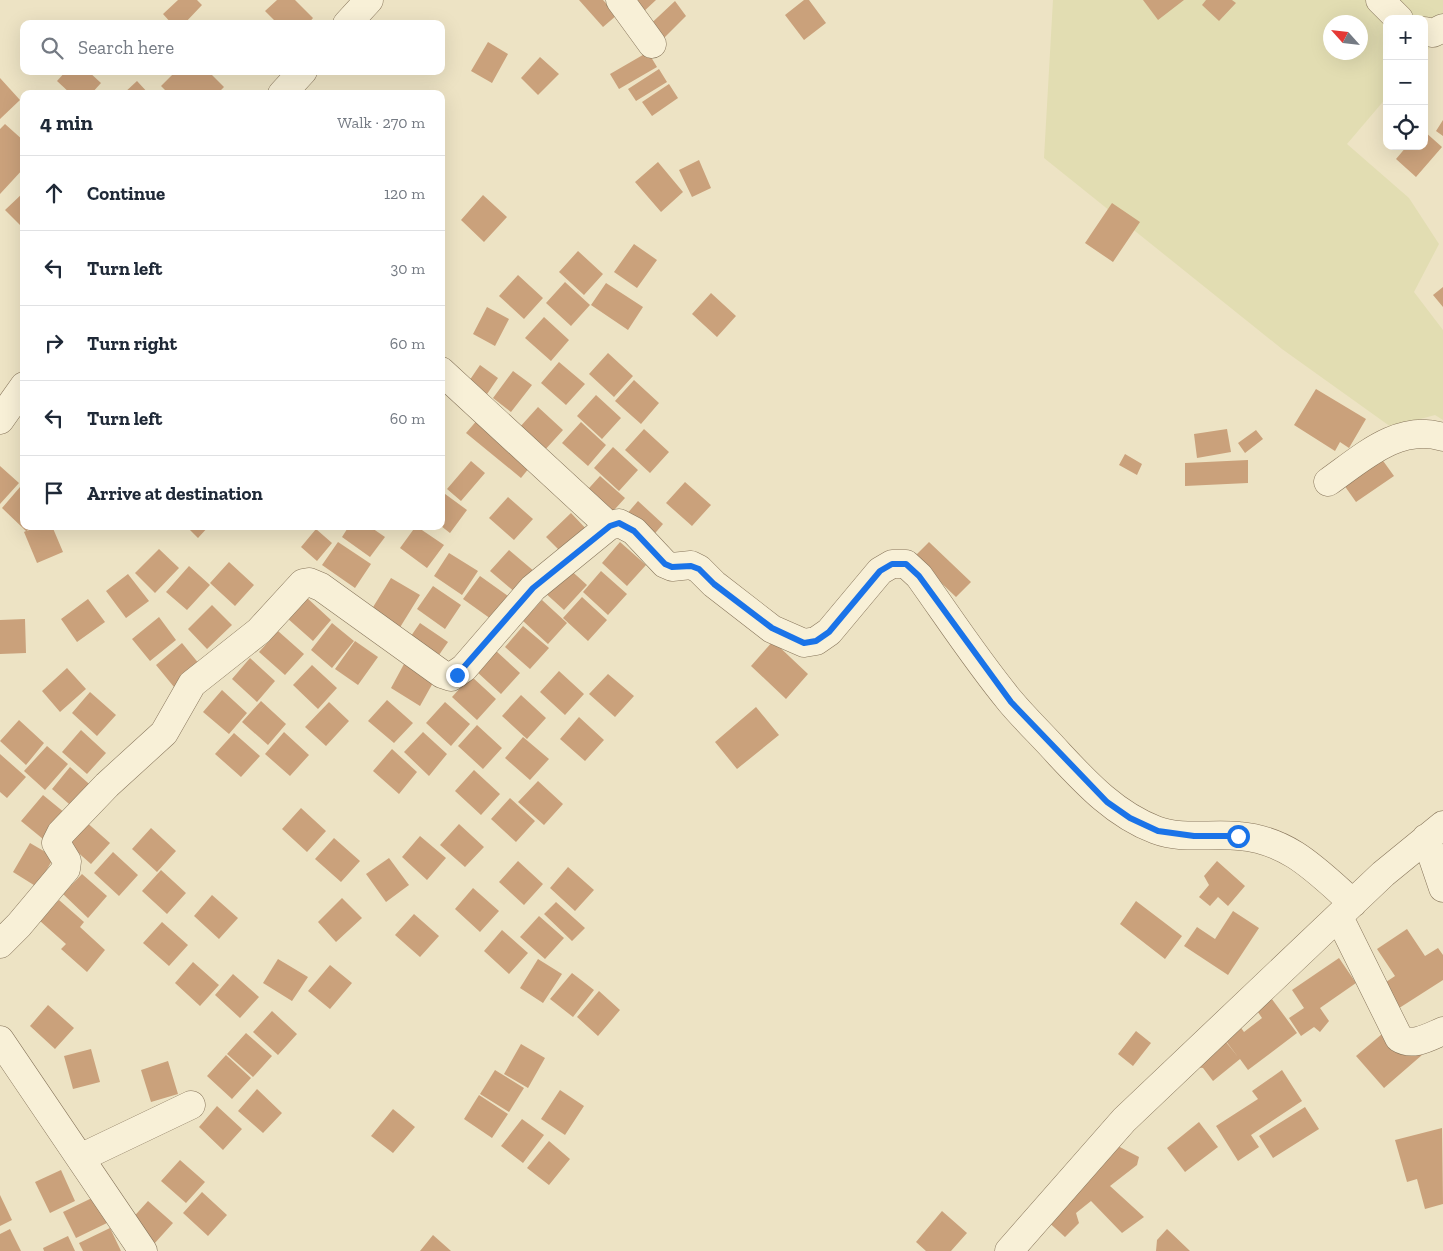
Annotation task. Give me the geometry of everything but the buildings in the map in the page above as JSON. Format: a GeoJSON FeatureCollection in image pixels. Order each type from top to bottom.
{"type":"FeatureCollection","features":[{"type":"Feature","properties":{"kind":"street"},"geometry":{"type":"LineString","coordinates":[[350,20],[368,0]]}},
{"type":"Feature","properties":{"kind":"street"},"geometry":{"type":"LineString","coordinates":[[620,0],[652,44]]}},
{"type":"Feature","properties":{"kind":"street"},"geometry":{"type":"LineString","coordinates":[[1380,0],[1395,15]]}},
{"type":"Feature","properties":{"kind":"street"},"geometry":{"type":"LineString","coordinates":[[1428,32],[1433,33],[1443,28]]}},
{"type":"Feature","properties":{"kind":"street"},"geometry":{"type":"LineString","coordinates":[[286,90],[299,75]]}},
{"type":"Feature","properties":{"kind":"street"},"geometry":{"type":"LineString","coordinates":[[445,375],[610,526]]}},
{"type":"Feature","properties":{"kind":"street"},"geometry":{"type":"LineString","coordinates":[[0,420],[20,392]]}},
{"type":"Feature","properties":{"kind":"street"},"geometry":{"type":"LineString","coordinates":[[1328,482],[1384,444],[1409,434],[1432,434],[1443,437]]}},
{"type":"Feature","properties":{"kind":"street"},"geometry":{"type":"LineString","coordinates":[[0,944],[19,925],[66,869],[67,861],[56,843],[61,833],[106,785],[164,734],[192,684],[259,631],[303,584],[309,582],[321,587],[442,674],[450,677],[464,668],[533,588],[610,526],[619,523],[626,526],[665,564],[672,567],[691,566],[699,569],[714,584],[772,628],[804,643],[816,641],[829,632],[880,571],[892,564],[906,564],[919,576],[1011,702],[1107,802],[1130,818],[1158,831],[1194,836],[1238,836],[1272,842],[1300,856],[1346,910],[1399,1038],[1407,1042],[1417,1042],[1443,1031]]}},
{"type":"Feature","properties":{"kind":"street"},"geometry":{"type":"LineString","coordinates":[[1009,1251],[1124,1120],[1383,874],[1434,832]]}},
{"type":"Feature","properties":{"kind":"street"},"geometry":{"type":"LineString","coordinates":[[1434,832],[1443,888]]}},
{"type":"Feature","properties":{"kind":"street"},"geometry":{"type":"LineString","coordinates":[[0,1040],[143,1251]]}},
{"type":"Feature","properties":{"kind":"street"},"geometry":{"type":"LineString","coordinates":[[80,1158],[191,1105]]}},
{"type":"Feature","properties":{"kind":"shaded area"},"geometry":{"type":"Polygon","coordinates":[[[1053,0],[1443,0],[1443,32],[1428,49],[1428,15],[1383,15],[1383,102],[1347,144],[1409,198],[1439,244],[1414,292],[1443,330],[1443,420],[1435,415],[1391,427],[1282,349],[1044,158],[1053,0]]]}},
{"type":"Feature","properties":{"kind":"route"},"geometry":{"type":"LineString","coordinates":[[457,675],[533,588],[610,526],[619,523],[634,531],[660,561],[672,567],[691,566],[699,569],[737,603],[772,628],[791,639],[804,643],[816,641],[829,632],[880,571],[892,564],[906,564],[919,576],[1011,702],[1107,802],[1130,818],[1158,831],[1194,836],[1238,836]]}}]}
